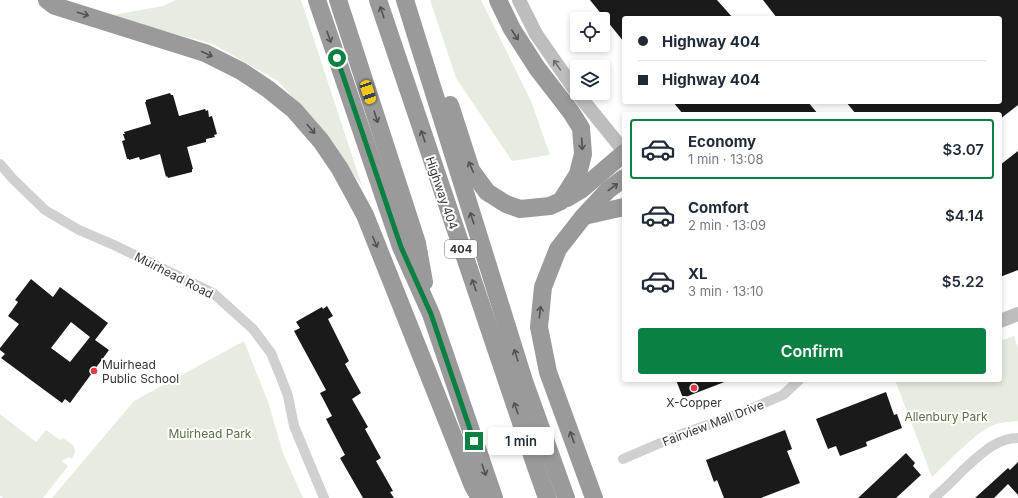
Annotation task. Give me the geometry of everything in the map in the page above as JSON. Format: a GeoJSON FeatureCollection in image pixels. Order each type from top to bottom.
{"type":"FeatureCollection","features":[{"type":"Feature","properties":{"kind":"highway"},"geometry":{"type":"LineString","coordinates":[[47,0],[55,6],[205,53],[241,71],[268,89],[294,110],[321,141],[340,169],[365,215],[436,396],[473,486],[480,498]]}},
{"type":"Feature","properties":{"kind":"highway"},"geometry":{"type":"LineString","coordinates":[[317,0],[401,247],[431,314],[494,498]]}},
{"type":"Feature","properties":{"kind":"highway"},"geometry":{"type":"LineString","coordinates":[[338,0],[417,243],[431,314]]}},
{"type":"Feature","properties":{"kind":"highway","name":"Highway 404"},"geometry":{"type":"LineString","coordinates":[[378,0],[547,498]]}},
{"type":"Feature","properties":{"kind":"highway"},"geometry":{"type":"LineString","coordinates":[[404,0],[524,381],[566,498]]}},
{"type":"Feature","properties":{"kind":"highway"},"geometry":{"type":"LineString","coordinates":[[415,0],[471,170],[487,192],[506,204],[520,208],[550,206],[582,189],[622,154]]}},
{"type":"Feature","properties":{"kind":"highway"},"geometry":{"type":"LineString","coordinates":[[498,0],[512,29],[537,68],[581,128],[583,154],[578,174],[561,201]]}},
{"type":"Feature","properties":{"kind":"highway"},"geometry":{"type":"LineString","coordinates":[[594,498],[548,372],[539,327],[543,287],[558,249],[583,217],[608,190],[622,180]]}},
{"type":"Feature","properties":{"kind":"highway"},"geometry":{"type":"LineString","coordinates":[[583,217],[622,207]]}},
{"type":"Feature","properties":{"kind":"street"},"geometry":{"type":"LineString","coordinates":[[519,0],[536,34],[549,53],[576,92],[622,150]]}},
{"type":"Feature","properties":{"kind":"street","name":"Muirhead Road"},"geometry":{"type":"LineString","coordinates":[[0,164],[45,210],[79,230],[114,245],[213,293],[253,329],[271,353],[288,396],[294,426],[324,498]]}},
{"type":"Feature","properties":{"kind":"street"},"geometry":{"type":"LineString","coordinates":[[1002,320],[1018,314]]}},
{"type":"Feature","properties":{"kind":"street","name":"Fairview Mall Drive"},"geometry":{"type":"LineString","coordinates":[[623,460],[679,435],[736,415],[783,395],[797,382]]}},
{"type":"Feature","properties":{"kind":"street"},"geometry":{"type":"LineString","coordinates":[[934,498],[986,449],[999,442],[1012,438],[1018,438]]}},
{"type":"Feature","properties":{"kind":"green space"},"geometry":{"type":"Polygon","coordinates":[[[176,0],[301,0],[362,186],[317,124],[278,81],[213,44],[108,16],[163,6],[176,0]]]}},
{"type":"Feature","properties":{"kind":"green space"},"geometry":{"type":"Polygon","coordinates":[[[430,0],[481,0],[531,101],[550,155],[512,161],[456,78],[430,0]]]}},
{"type":"Feature","properties":{"kind":"green space","name":"Allenbury Park"},"geometry":{"type":"Polygon","coordinates":[[[1014,336],[1018,348],[1018,421],[1004,422],[984,430],[968,442],[932,477],[896,382],[1002,382],[1002,340],[1014,336]]]}},
{"type":"Feature","properties":{"kind":"green space","name":"Muirhead Park"},"geometry":{"type":"Polygon","coordinates":[[[244,341],[268,402],[283,453],[303,498],[52,498],[134,401],[244,341]]]}},
{"type":"Feature","properties":{"kind":"green space"},"geometry":{"type":"Polygon","coordinates":[[[0,414],[36,442],[46,430],[60,440],[63,438],[74,446],[75,452],[72,459],[69,457],[62,461],[68,466],[43,498],[3,498],[0,495],[0,414]]]}},
{"type":"Feature","properties":{"kind":"building"},"geometry":{"type":"Polygon","coordinates":[[[590,0],[717,0],[731,16],[622,16],[622,40],[610,25],[610,12],[600,12],[590,0]]]}},
{"type":"Feature","properties":{"kind":"building"},"geometry":{"type":"Polygon","coordinates":[[[763,0],[1018,0],[1018,105],[1002,117],[1002,112],[854,112],[848,104],[1002,104],[1002,16],[775,16],[763,0]]]}},
{"type":"Feature","properties":{"kind":"building"},"geometry":{"type":"Polygon","coordinates":[[[170,93],[173,95],[179,116],[205,109],[206,111],[208,110],[209,117],[212,116],[217,134],[214,135],[215,137],[206,139],[206,142],[187,147],[193,169],[192,172],[168,178],[167,176],[166,177],[160,154],[140,160],[139,157],[129,160],[127,159],[122,141],[125,140],[123,134],[125,134],[124,132],[151,124],[145,102],[146,100],[170,93]]]}},
{"type":"Feature","properties":{"kind":"building"},"geometry":{"type":"Polygon","coordinates":[[[675,104],[810,104],[816,112],[681,112],[675,104]]]}},
{"type":"Feature","properties":{"kind":"building"},"geometry":{"type":"Polygon","coordinates":[[[1018,151],[1018,270],[1002,276],[1002,163],[1018,151]]]}},
{"type":"Feature","properties":{"kind":"building"},"geometry":{"type":"Polygon","coordinates":[[[31,279],[53,297],[60,287],[108,323],[95,340],[109,350],[70,403],[65,399],[62,403],[1,358],[5,354],[0,350],[0,348],[19,324],[8,316],[18,302],[15,300],[31,279]],[[71,322],[51,348],[70,362],[90,337],[71,322]]]}},
{"type":"Feature","properties":{"kind":"building"},"geometry":{"type":"Polygon","coordinates":[[[327,306],[333,316],[328,319],[349,361],[345,364],[361,393],[352,399],[368,427],[365,429],[381,458],[376,461],[393,491],[390,492],[394,498],[363,498],[340,458],[345,455],[326,419],[332,416],[320,393],[326,390],[294,331],[300,328],[296,322],[322,307],[323,309],[327,306]]]}},
{"type":"Feature","properties":{"kind":"building","name":"X-Copper"},"geometry":{"type":"Polygon","coordinates":[[[677,382],[724,382],[683,398],[677,382]]]}},
{"type":"Feature","properties":{"kind":"building"},"geometry":{"type":"Polygon","coordinates":[[[886,392],[894,415],[897,414],[902,428],[866,442],[867,446],[840,456],[836,446],[828,449],[816,419],[886,392]]]}},
{"type":"Feature","properties":{"kind":"building"},"geometry":{"type":"Polygon","coordinates":[[[785,430],[792,449],[787,451],[800,483],[761,498],[724,498],[717,480],[714,482],[706,460],[785,430]]]}},
{"type":"Feature","properties":{"kind":"building"},"geometry":{"type":"Polygon","coordinates":[[[906,453],[915,463],[913,466],[921,475],[896,498],[858,498],[906,453]]]}},
{"type":"Feature","properties":{"kind":"building"},"geometry":{"type":"Polygon","coordinates":[[[1018,462],[1018,495],[1008,484],[994,498],[975,498],[1008,468],[1010,470],[1018,462]]]}},
{"type":"Feature","properties":{"kind":"place","name":"Muirhead Public School"},"geometry":{"type":"Point","coordinates":[94,371]}},
{"type":"Feature","properties":{"kind":"place","name":"X-Copper"},"geometry":{"type":"Point","coordinates":[694,388]}},
{"type":"Feature","properties":{"kind":"route"},"geometry":{"type":"LineString","coordinates":[[337,58],[401,247],[431,314],[474,441]]}}]}
